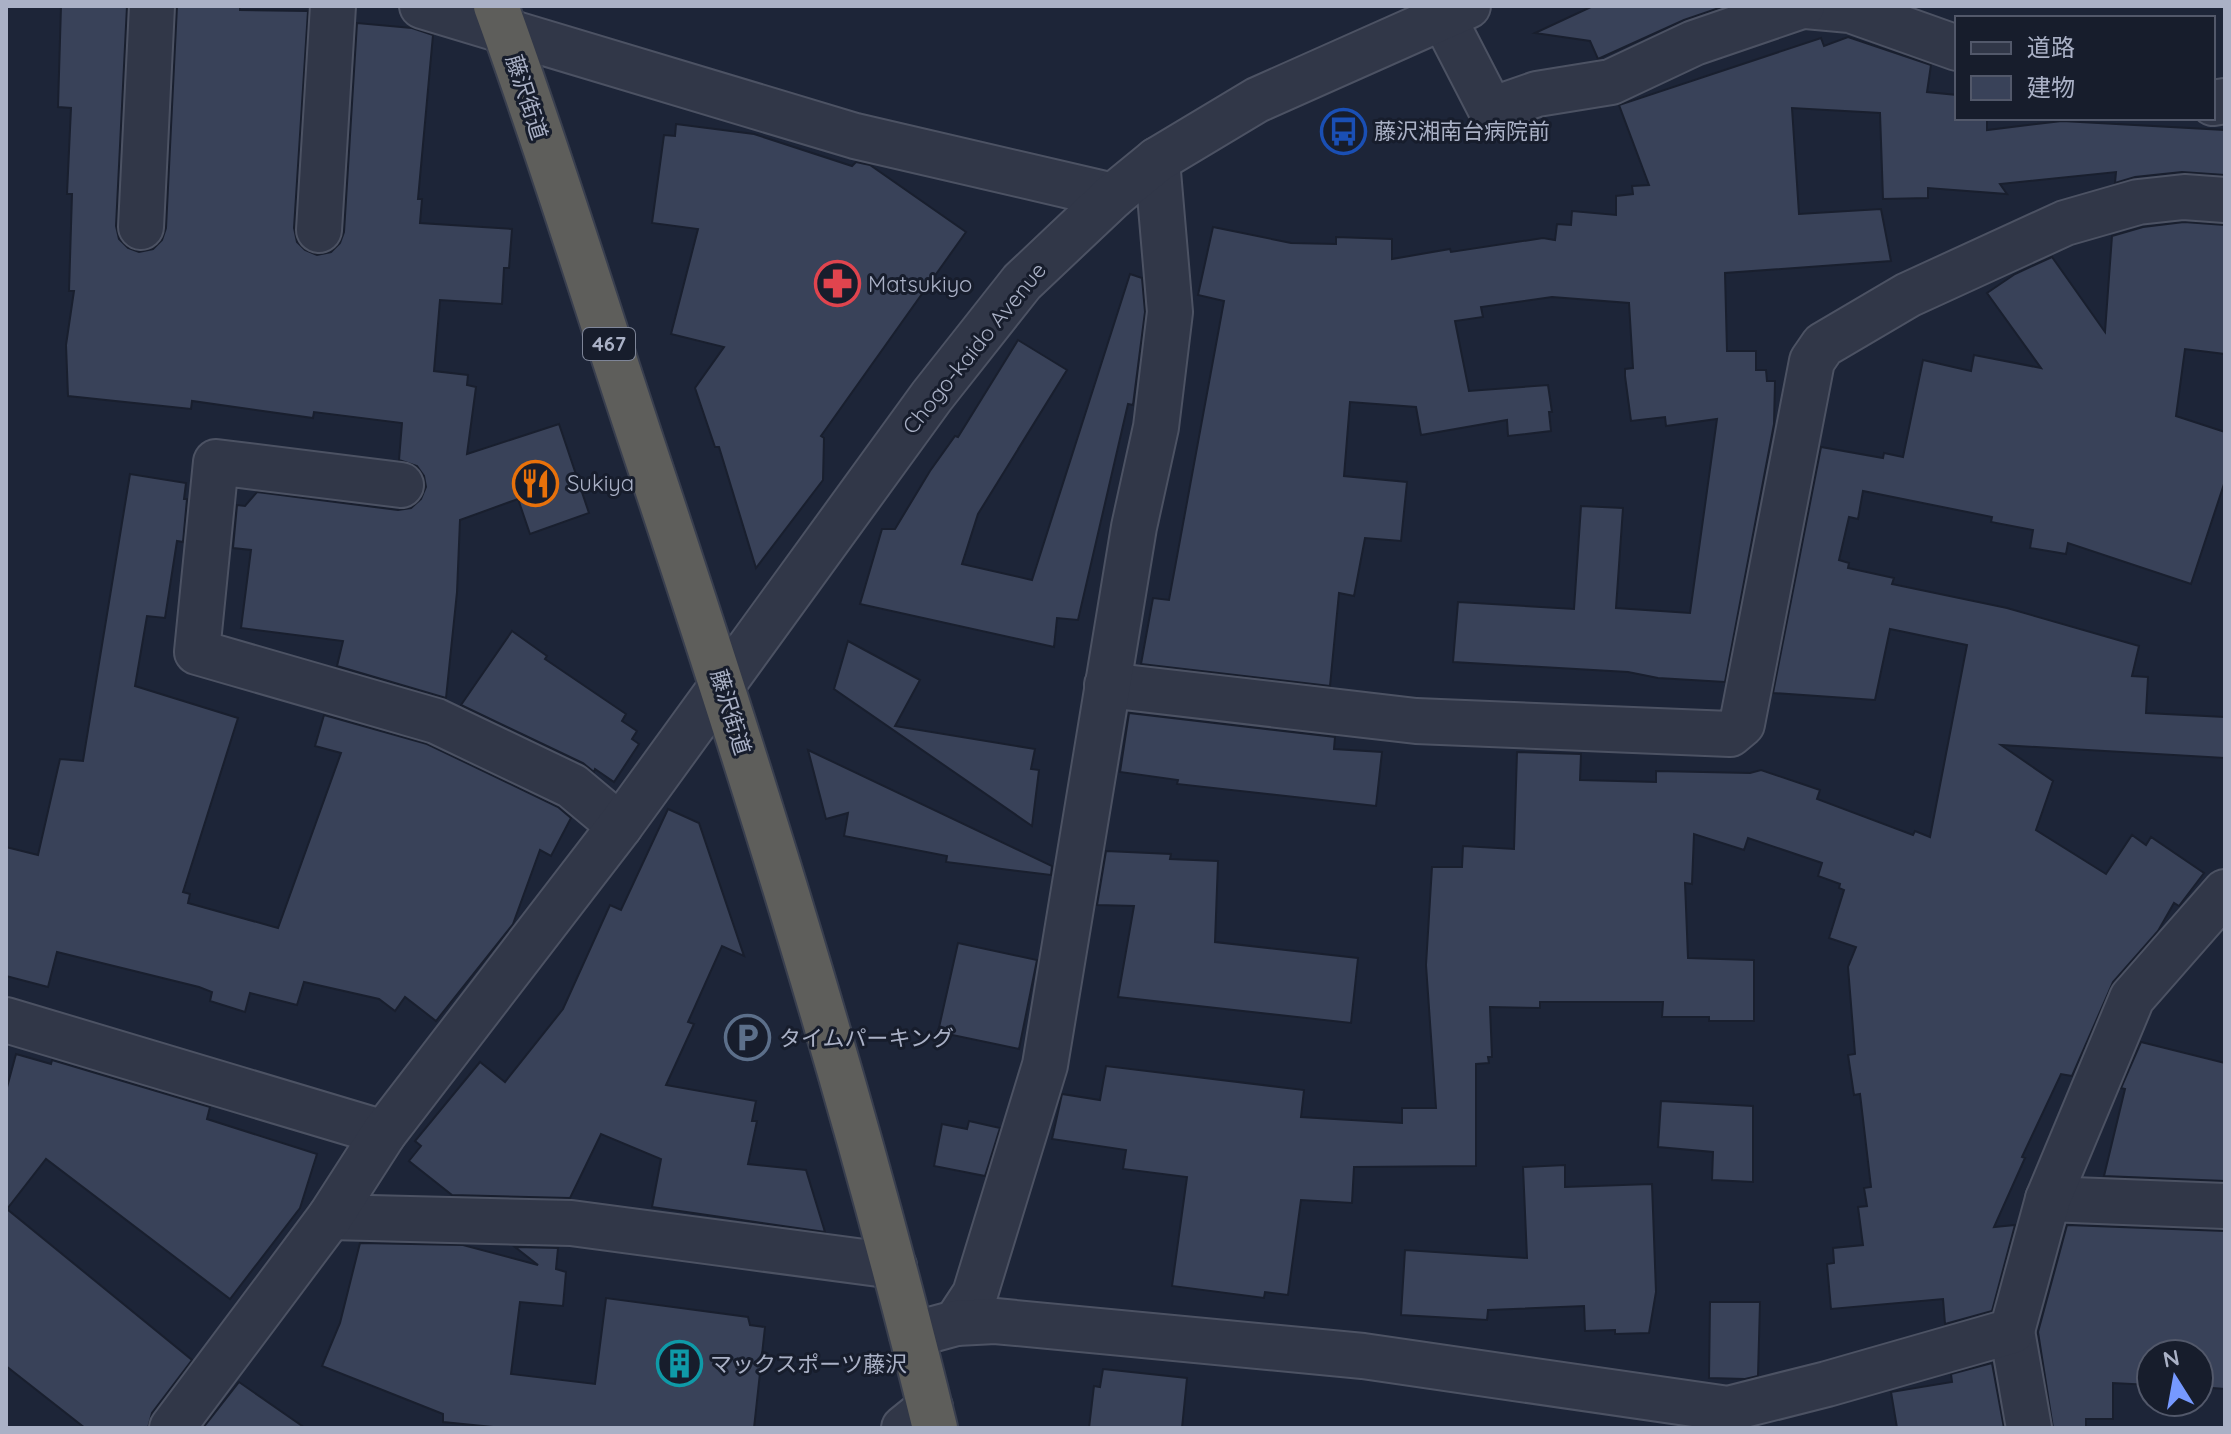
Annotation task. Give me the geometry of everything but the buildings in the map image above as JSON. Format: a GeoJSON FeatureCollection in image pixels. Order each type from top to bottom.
{"type":"FeatureCollection","features":[{"type":"Feature","properties":{"kind":"highway","name":"藤沢街道"},"geometry":{"type":"LineString","coordinates":[[501,20],[722,682],[835,1056],[912,1335],[923,1421]]}},
{"type":"Feature","properties":{"kind":"street"},"geometry":{"type":"LineString","coordinates":[[141,227],[152,6]]}},
{"type":"Feature","properties":{"kind":"street"},"geometry":{"type":"LineString","coordinates":[[319,230],[333,6]]}},
{"type":"Feature","properties":{"kind":"street"},"geometry":{"type":"LineString","coordinates":[[422,6],[501,20],[855,136],[1113,196]]}},
{"type":"Feature","properties":{"kind":"street"},"geometry":{"type":"LineString","coordinates":[[1456,12],[1491,110],[1537,94],[1611,82],[1694,43],[1804,6],[1850,10],[1955,47]]}},
{"type":"Feature","properties":{"kind":"street","name":"Chogo-kaido Avenue"},"geometry":{"type":"LineString","coordinates":[[172,1428],[330,1217],[384,1133],[620,826],[932,396],[1022,282],[1113,196],[1157,160],[1257,100],[1456,12]]}},
{"type":"Feature","properties":{"kind":"street"},"geometry":{"type":"LineString","coordinates":[[956,1323],[975,1294],[1045,1065],[1134,527],[1156,427],[1170,312],[1157,160]]}},
{"type":"Feature","properties":{"kind":"street"},"geometry":{"type":"LineString","coordinates":[[1107,685],[1416,721],[1730,734],[1742,724],[1812,361],[1823,345],[1908,295],[2065,223],[2138,202],[2184,197],[2225,200]]}},
{"type":"Feature","properties":{"kind":"street"},"geometry":{"type":"LineString","coordinates":[[401,485],[216,462],[197,652],[436,721],[572,786],[620,826]]}},
{"type":"Feature","properties":{"kind":"street"},"geometry":{"type":"LineString","coordinates":[[2029,1428],[2012,1331],[2048,1199],[2132,998],[2225,892]]}},
{"type":"Feature","properties":{"kind":"street"},"geometry":{"type":"LineString","coordinates":[[6,1020],[384,1133]]}},
{"type":"Feature","properties":{"kind":"street"},"geometry":{"type":"LineString","coordinates":[[2048,1199],[2225,1206]]}},
{"type":"Feature","properties":{"kind":"street"},"geometry":{"type":"LineString","coordinates":[[330,1217],[571,1223],[894,1266]]}},
{"type":"Feature","properties":{"kind":"street"},"geometry":{"type":"LineString","coordinates":[[912,1335],[956,1323],[995,1321],[1363,1356],[1728,1409],[2012,1331]]}},
{"type":"Feature","properties":{"kind":"place","name":"藤沢湘南台病院前"},"geometry":{"type":"Point","coordinates":[1343,131]}},
{"type":"Feature","properties":{"kind":"place","name":"Matsukiyo"},"geometry":{"type":"Point","coordinates":[837,284]}},
{"type":"Feature","properties":{"kind":"place","name":"Sukiya"},"geometry":{"type":"Point","coordinates":[536,483]}},
{"type":"Feature","properties":{"kind":"place","name":"タイムパーキング"},"geometry":{"type":"Point","coordinates":[748,1038]}},
{"type":"Feature","properties":{"kind":"place","name":"マックスポーツ藤沢"},"geometry":{"type":"Point","coordinates":[679,1364]}}]}
